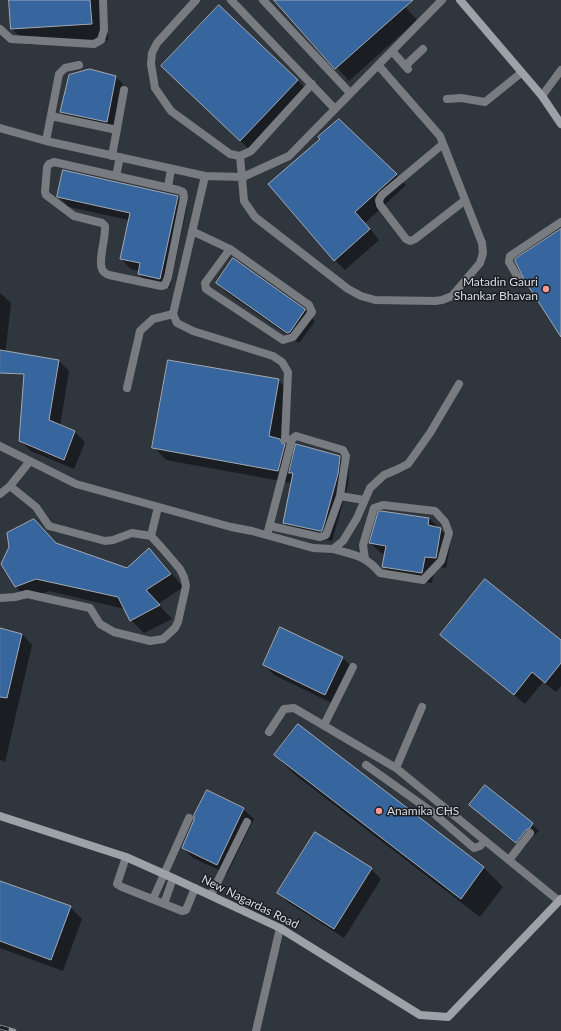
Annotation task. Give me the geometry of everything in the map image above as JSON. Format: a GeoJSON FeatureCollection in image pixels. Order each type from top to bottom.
{"type":"FeatureCollection","features":[{"type":"Feature","properties":{"kind":"main road"},"geometry":{"type":"LineString","coordinates":[[460,0],[560,119]]}},
{"type":"Feature","properties":{"kind":"main road","name":"New Nagardas Road"},"geometry":{"type":"LineString","coordinates":[[0,816],[126,857],[211,895],[280,928],[420,1015],[448,1017],[560,900]]}},
{"type":"Feature","properties":{"kind":"street"},"geometry":{"type":"LineString","coordinates":[[0,29],[11,39],[94,44],[101,40],[104,30],[103,0]]}},
{"type":"Feature","properties":{"kind":"street"},"geometry":{"type":"LineString","coordinates":[[196,0],[157,43],[152,53],[151,64],[155,88],[171,111],[230,154],[240,156],[251,151],[312,84]]}},
{"type":"Feature","properties":{"kind":"street"},"geometry":{"type":"LineString","coordinates":[[231,0],[335,109]]}},
{"type":"Feature","properties":{"kind":"street"},"geometry":{"type":"LineString","coordinates":[[263,0],[350,93]]}},
{"type":"Feature","properties":{"kind":"street"},"geometry":{"type":"LineString","coordinates":[[0,128],[46,141],[205,176],[243,177],[289,156],[442,0]]}},
{"type":"Feature","properties":{"kind":"street"},"geometry":{"type":"LineString","coordinates":[[392,51],[407,67],[423,49]]}},
{"type":"Feature","properties":{"kind":"street"},"geometry":{"type":"LineString","coordinates":[[46,141],[59,74],[65,68],[79,65]]}},
{"type":"Feature","properties":{"kind":"street"},"geometry":{"type":"LineString","coordinates":[[240,156],[244,201],[256,217],[348,289],[361,296],[375,300],[435,302],[452,296],[480,263],[484,248],[464,201],[440,136],[378,65]]}},
{"type":"Feature","properties":{"kind":"street"},"geometry":{"type":"LineString","coordinates":[[542,96],[561,70]]}},
{"type":"Feature","properties":{"kind":"street"},"geometry":{"type":"LineString","coordinates":[[447,99],[461,98],[485,102],[521,73]]}},
{"type":"Feature","properties":{"kind":"street"},"geometry":{"type":"LineString","coordinates":[[112,156],[124,90]]}},
{"type":"Feature","properties":{"kind":"street"},"geometry":{"type":"LineString","coordinates":[[51,116],[117,130]]}},
{"type":"Feature","properties":{"kind":"street"},"geometry":{"type":"LineString","coordinates":[[443,144],[382,195],[379,200],[380,205],[406,239],[410,241],[415,240],[464,201]]}},
{"type":"Feature","properties":{"kind":"street"},"geometry":{"type":"LineString","coordinates":[[116,176],[120,157]]}},
{"type":"Feature","properties":{"kind":"street"},"geometry":{"type":"LineString","coordinates":[[51,162],[168,187],[181,190],[184,194],[168,277],[165,285],[161,286],[105,273],[101,268],[105,226],[102,223],[74,216],[46,195],[45,192],[47,167],[51,162]]}},
{"type":"Feature","properties":{"kind":"street"},"geometry":{"type":"LineString","coordinates":[[168,187],[171,169]]}},
{"type":"Feature","properties":{"kind":"street"},"geometry":{"type":"LineString","coordinates":[[205,176],[172,314],[177,323],[193,331],[273,356],[282,362],[288,372],[284,439]]}},
{"type":"Feature","properties":{"kind":"street"},"geometry":{"type":"LineString","coordinates":[[520,281],[509,262],[510,256],[561,222]]}},
{"type":"Feature","properties":{"kind":"street"},"geometry":{"type":"LineString","coordinates":[[192,231],[230,249],[309,305],[312,312],[293,338],[283,340],[206,289],[205,283],[230,249]]}},
{"type":"Feature","properties":{"kind":"street"},"geometry":{"type":"LineString","coordinates":[[127,388],[140,331],[153,319],[172,314]]}},
{"type":"Feature","properties":{"kind":"street"},"geometry":{"type":"LineString","coordinates":[[333,549],[343,541],[370,488],[384,475],[408,464],[430,433],[459,384]]}},
{"type":"Feature","properties":{"kind":"street"},"geometry":{"type":"LineString","coordinates":[[267,535],[292,439],[296,436],[344,450],[346,456],[340,496],[326,535],[320,537],[270,526]]}},
{"type":"Feature","properties":{"kind":"street"},"geometry":{"type":"LineString","coordinates":[[0,446],[76,484],[313,548],[333,549],[365,558],[373,564],[380,573],[423,580],[442,562],[449,534],[445,522],[435,511],[383,505],[374,508],[363,545],[365,558]]}},
{"type":"Feature","properties":{"kind":"street"},"geometry":{"type":"LineString","coordinates":[[0,494],[10,486],[30,461]]}},
{"type":"Feature","properties":{"kind":"street"},"geometry":{"type":"LineString","coordinates":[[0,598],[15,597],[27,594],[90,608],[100,624],[114,632],[150,641],[163,639],[175,628],[178,622],[186,586],[184,576],[180,569],[151,536],[132,532],[113,540],[105,541],[49,526],[36,507],[10,486]]}},
{"type":"Feature","properties":{"kind":"street"},"geometry":{"type":"LineString","coordinates":[[340,496],[364,500]]}},
{"type":"Feature","properties":{"kind":"street"},"geometry":{"type":"LineString","coordinates":[[151,536],[158,507]]}},
{"type":"Feature","properties":{"kind":"street"},"geometry":{"type":"LineString","coordinates":[[359,512],[372,514]]}},
{"type":"Feature","properties":{"kind":"street"},"geometry":{"type":"LineString","coordinates":[[324,726],[352,667]]}},
{"type":"Feature","properties":{"kind":"street"},"geometry":{"type":"LineString","coordinates":[[396,768],[422,707]]}},
{"type":"Feature","properties":{"kind":"street"},"geometry":{"type":"LineString","coordinates":[[269,732],[284,709],[294,708],[396,768],[560,900]]}},
{"type":"Feature","properties":{"kind":"street"},"geometry":{"type":"LineString","coordinates":[[366,765],[432,812],[474,848],[480,846],[485,841]]}},
{"type":"Feature","properties":{"kind":"street"},"geometry":{"type":"LineString","coordinates":[[153,899],[189,818]]}},
{"type":"Feature","properties":{"kind":"street"},"geometry":{"type":"LineString","coordinates":[[211,895],[247,822]]}},
{"type":"Feature","properties":{"kind":"street"},"geometry":{"type":"LineString","coordinates":[[509,860],[530,833]]}},
{"type":"Feature","properties":{"kind":"street"},"geometry":{"type":"LineString","coordinates":[[126,857],[117,884],[182,911],[186,910],[195,888]]}},
{"type":"Feature","properties":{"kind":"street"},"geometry":{"type":"LineString","coordinates":[[164,904],[173,878]]}},
{"type":"Feature","properties":{"kind":"street"},"geometry":{"type":"LineString","coordinates":[[256,1031],[280,928]]}},
{"type":"Feature","properties":{"kind":"building"},"geometry":{"type":"Polygon","coordinates":[[[9,0],[90,0],[92,24],[11,29],[9,0]]]}},
{"type":"Feature","properties":{"kind":"building"},"geometry":{"type":"Polygon","coordinates":[[[274,0],[413,0],[335,69],[274,0]]]}},
{"type":"Feature","properties":{"kind":"building"},"geometry":{"type":"Polygon","coordinates":[[[219,5],[298,80],[240,141],[161,66],[219,5]]]}},
{"type":"Feature","properties":{"kind":"building"},"geometry":{"type":"Polygon","coordinates":[[[90,69],[116,76],[107,122],[60,112],[69,75],[90,69]]]}},
{"type":"Feature","properties":{"kind":"building"},"geometry":{"type":"Polygon","coordinates":[[[339,119],[397,174],[355,212],[370,229],[334,261],[268,184],[320,139],[318,137],[339,119]]]}},
{"type":"Feature","properties":{"kind":"building"},"geometry":{"type":"Polygon","coordinates":[[[63,170],[178,196],[160,279],[138,274],[140,263],[120,259],[130,213],[57,197],[63,170]]]}},
{"type":"Feature","properties":{"kind":"building","name":"Matadin Gauri Shankar Bhavan"},"geometry":{"type":"Polygon","coordinates":[[[561,229],[561,337],[525,281],[515,259],[561,229]]]}},
{"type":"Feature","properties":{"kind":"building"},"geometry":{"type":"Polygon","coordinates":[[[233,258],[305,309],[290,332],[287,333],[216,283],[233,258]]]}},
{"type":"Feature","properties":{"kind":"building"},"geometry":{"type":"Polygon","coordinates":[[[0,350],[59,360],[49,420],[75,431],[64,460],[19,441],[24,374],[0,373],[0,350]]]}},
{"type":"Feature","properties":{"kind":"building"},"geometry":{"type":"Polygon","coordinates":[[[168,360],[279,379],[269,436],[280,439],[282,443],[285,444],[278,471],[152,448],[168,360]]]}},
{"type":"Feature","properties":{"kind":"building"},"geometry":{"type":"Polygon","coordinates":[[[296,444],[340,456],[338,474],[322,531],[283,523],[293,473],[289,473],[296,444]]]}},
{"type":"Feature","properties":{"kind":"building"},"geometry":{"type":"Polygon","coordinates":[[[381,511],[429,518],[428,525],[441,528],[436,558],[425,557],[422,573],[382,567],[386,546],[369,543],[378,512],[381,511]]]}},
{"type":"Feature","properties":{"kind":"building"},"geometry":{"type":"Polygon","coordinates":[[[34,519],[56,543],[127,568],[149,548],[171,574],[146,590],[160,605],[130,621],[118,597],[36,579],[15,587],[1,564],[9,547],[7,533],[34,519]]]}},
{"type":"Feature","properties":{"kind":"building"},"geometry":{"type":"Polygon","coordinates":[[[485,579],[561,640],[561,663],[545,683],[532,672],[514,695],[440,635],[485,579]]]}},
{"type":"Feature","properties":{"kind":"building"},"geometry":{"type":"Polygon","coordinates":[[[280,627],[343,657],[325,695],[263,665],[280,627]]]}},
{"type":"Feature","properties":{"kind":"building"},"geometry":{"type":"Polygon","coordinates":[[[0,628],[22,634],[7,698],[0,697],[0,628]]]}},
{"type":"Feature","properties":{"kind":"building","name":"Anamika CHS"},"geometry":{"type":"Polygon","coordinates":[[[298,724],[484,867],[461,899],[274,755],[298,724]]]}},
{"type":"Feature","properties":{"kind":"building"},"geometry":{"type":"Polygon","coordinates":[[[485,785],[533,823],[516,843],[469,805],[485,785]]]}},
{"type":"Feature","properties":{"kind":"building"},"geometry":{"type":"Polygon","coordinates":[[[207,790],[244,808],[217,865],[182,848],[194,820],[194,815],[207,790]]]}},
{"type":"Feature","properties":{"kind":"building"},"geometry":{"type":"Polygon","coordinates":[[[315,832],[372,868],[334,929],[277,893],[315,832]]]}},
{"type":"Feature","properties":{"kind":"building"},"geometry":{"type":"Polygon","coordinates":[[[0,881],[71,906],[51,960],[0,941],[0,881]]]}},
{"type":"Feature","properties":{"kind":"railway"},"geometry":{"type":"LineString","coordinates":[[0,1027],[14,1031]]}},
{"type":"Feature","properties":{"kind":"place","name":"Matadin Gauri Shankar Bhavan"},"geometry":{"type":"Point","coordinates":[546,289]}},
{"type":"Feature","properties":{"kind":"place","name":"Anamika CHS"},"geometry":{"type":"Point","coordinates":[379,811]}}]}
